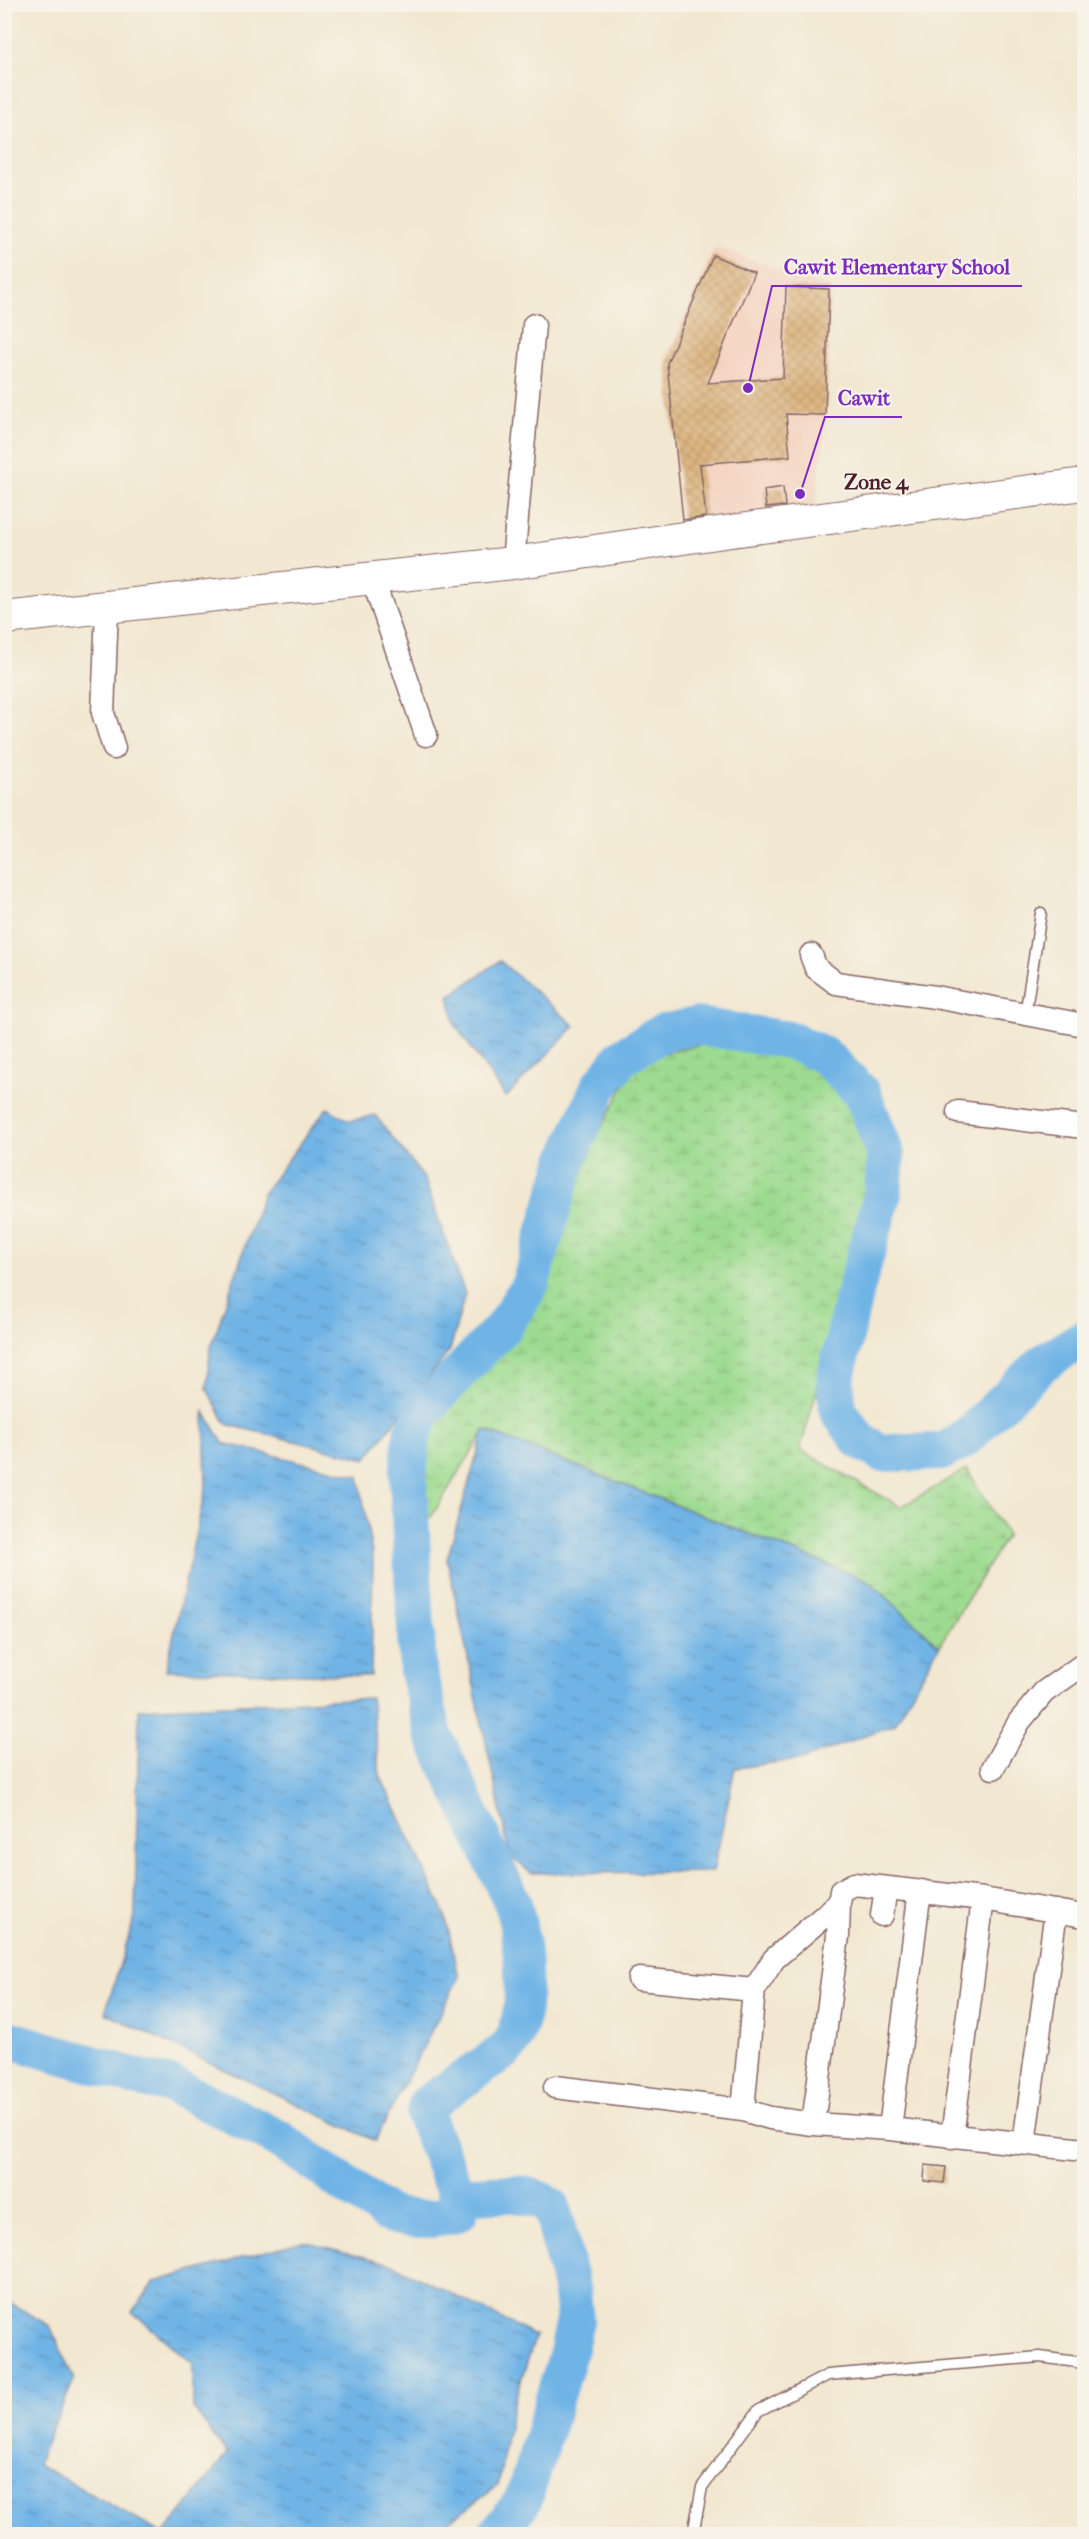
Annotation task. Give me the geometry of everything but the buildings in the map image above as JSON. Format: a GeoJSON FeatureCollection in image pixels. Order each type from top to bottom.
{"type":"FeatureCollection","features":[{"type":"Feature","properties":{"kind":"street"},"geometry":{"type":"LineString","coordinates":[[513,563],[534,325]]}},
{"type":"Feature","properties":{"kind":"street"},"geometry":{"type":"LineString","coordinates":[[4,618],[373,580],[513,563],[736,530],[1084,484]]}},
{"type":"Feature","properties":{"kind":"street"},"geometry":{"type":"LineString","coordinates":[[373,580],[426,735]]}},
{"type":"Feature","properties":{"kind":"street"},"geometry":{"type":"LineString","coordinates":[[107,608],[103,713],[114,748]]}},
{"type":"Feature","properties":{"kind":"street"},"geometry":{"type":"LineString","coordinates":[[811,955],[816,968],[836,983],[935,997],[1084,1025]]}},
{"type":"Feature","properties":{"kind":"street"},"geometry":{"type":"LineString","coordinates":[[958,1112],[1084,1128]]}},
{"type":"Feature","properties":{"kind":"street"},"geometry":{"type":"LineString","coordinates":[[993,1768],[1019,1722],[1044,1692],[1084,1664]]}},
{"type":"Feature","properties":{"kind":"street"},"geometry":{"type":"LineString","coordinates":[[813,2124],[838,1936],[841,1891],[854,1884],[983,1899],[1084,1916]]}},
{"type":"Feature","properties":{"kind":"street"},"geometry":{"type":"LineString","coordinates":[[882,1915],[886,1888]]}},
{"type":"Feature","properties":{"kind":"street"},"geometry":{"type":"LineString","coordinates":[[890,2129],[918,1905],[922,1891]]}},
{"type":"Feature","properties":{"kind":"street"},"geometry":{"type":"LineString","coordinates":[[952,2137],[983,1899]]}},
{"type":"Feature","properties":{"kind":"street"},"geometry":{"type":"LineString","coordinates":[[743,2110],[754,1990],[774,1959],[839,1903]]}},
{"type":"Feature","properties":{"kind":"street"},"geometry":{"type":"LineString","coordinates":[[1024,2143],[1056,1911]]}},
{"type":"Feature","properties":{"kind":"street"},"geometry":{"type":"LineString","coordinates":[[639,1978],[754,1990]]}},
{"type":"Feature","properties":{"kind":"street"},"geometry":{"type":"LineString","coordinates":[[555,2087],[743,2110],[770,2118],[813,2124],[890,2129],[1084,2150]]}},
{"type":"Feature","properties":{"kind":"lane"},"geometry":{"type":"LineString","coordinates":[[1025,1015],[1041,913]]}},
{"type":"Feature","properties":{"kind":"lane"},"geometry":{"type":"LineString","coordinates":[[693,2535],[702,2487],[758,2411],[828,2375],[1040,2357],[1084,2363]]}},
{"type":"Feature","properties":{"kind":"shaded area"},"geometry":{"type":"Polygon","coordinates":[[[715,247],[831,288],[826,418],[816,505],[681,523],[666,357],[715,247]]]}},
{"type":"Feature","properties":{"kind":"green space"},"geometry":{"type":"Polygon","coordinates":[[[722,1040],[825,1067],[870,1139],[865,1223],[800,1450],[901,1507],[967,1469],[1007,1535],[939,1646],[869,1581],[485,1430],[420,1535],[415,1467],[434,1423],[537,1297],[594,1142],[638,1059],[722,1040]]]}},
{"type":"Feature","properties":{"kind":"water"},"geometry":{"type":"Polygon","coordinates":[[[500,961],[575,1026],[506,1097],[455,1025],[449,996],[500,961]]]}},
{"type":"Feature","properties":{"kind":"water"},"geometry":{"type":"Polygon","coordinates":[[[327,1108],[350,1121],[375,1115],[424,1178],[465,1294],[450,1350],[366,1459],[226,1424],[207,1389],[210,1350],[263,1193],[327,1108]]]}},
{"type":"Feature","properties":{"kind":"water"},"geometry":{"type":"Polygon","coordinates":[[[204,1411],[223,1443],[359,1476],[373,1560],[371,1676],[166,1670],[206,1487],[204,1411]]]}},
{"type":"Feature","properties":{"kind":"water"},"geometry":{"type":"Polygon","coordinates":[[[484,1430],[869,1581],[939,1646],[895,1724],[804,1759],[735,1768],[713,1872],[531,1873],[510,1856],[447,1559],[484,1430]]]}},
{"type":"Feature","properties":{"kind":"water"},"geometry":{"type":"Polygon","coordinates":[[[371,1698],[380,1775],[445,1914],[459,1977],[375,2141],[105,2013],[135,1916],[139,1709],[371,1698]]]}},
{"type":"Feature","properties":{"kind":"water"},"geometry":{"type":"Polygon","coordinates":[[[303,2241],[392,2264],[536,2336],[513,2404],[498,2486],[431,2534],[164,2534],[227,2454],[193,2408],[193,2364],[132,2312],[155,2282],[303,2241]]]}},
{"type":"Feature","properties":{"kind":"water"},"geometry":{"type":"Polygon","coordinates":[[[5,2300],[50,2326],[74,2380],[37,2464],[163,2534],[5,2534],[5,2300]]]}},
{"type":"Feature","properties":{"kind":"waterway"},"geometry":{"type":"LineString","coordinates":[[4,2038],[143,2079],[172,2085],[276,2137],[388,2214],[424,2219],[459,2212],[457,2196],[425,2116],[427,2104],[506,2050],[520,2020],[523,2001],[522,1959],[513,1904],[434,1736],[418,1671],[408,1477],[412,1435],[423,1411],[503,1327],[530,1285],[566,1163],[599,1087],[622,1057],[662,1033],[696,1026],[789,1040],[824,1055],[862,1093],[886,1155],[883,1193],[853,1299],[835,1382],[838,1411],[860,1441],[882,1453],[941,1452],[961,1442],[1043,1363],[1084,1338]]}},
{"type":"Feature","properties":{"kind":"waterway"},"geometry":{"type":"LineString","coordinates":[[457,2196],[519,2194],[552,2207],[572,2293],[575,2320],[568,2353],[523,2501],[496,2534]]}},
{"type":"Feature","properties":{"kind":"place","name":"Cawit Elementary School"},"geometry":{"type":"Point","coordinates":[748,388]}},
{"type":"Feature","properties":{"kind":"place","name":"Cawit"},"geometry":{"type":"Point","coordinates":[800,494]}},
{"type":"Feature","properties":{"kind":"district","name":"Zone 4"},"geometry":{"type":"Point","coordinates":[876,482]}}]}
